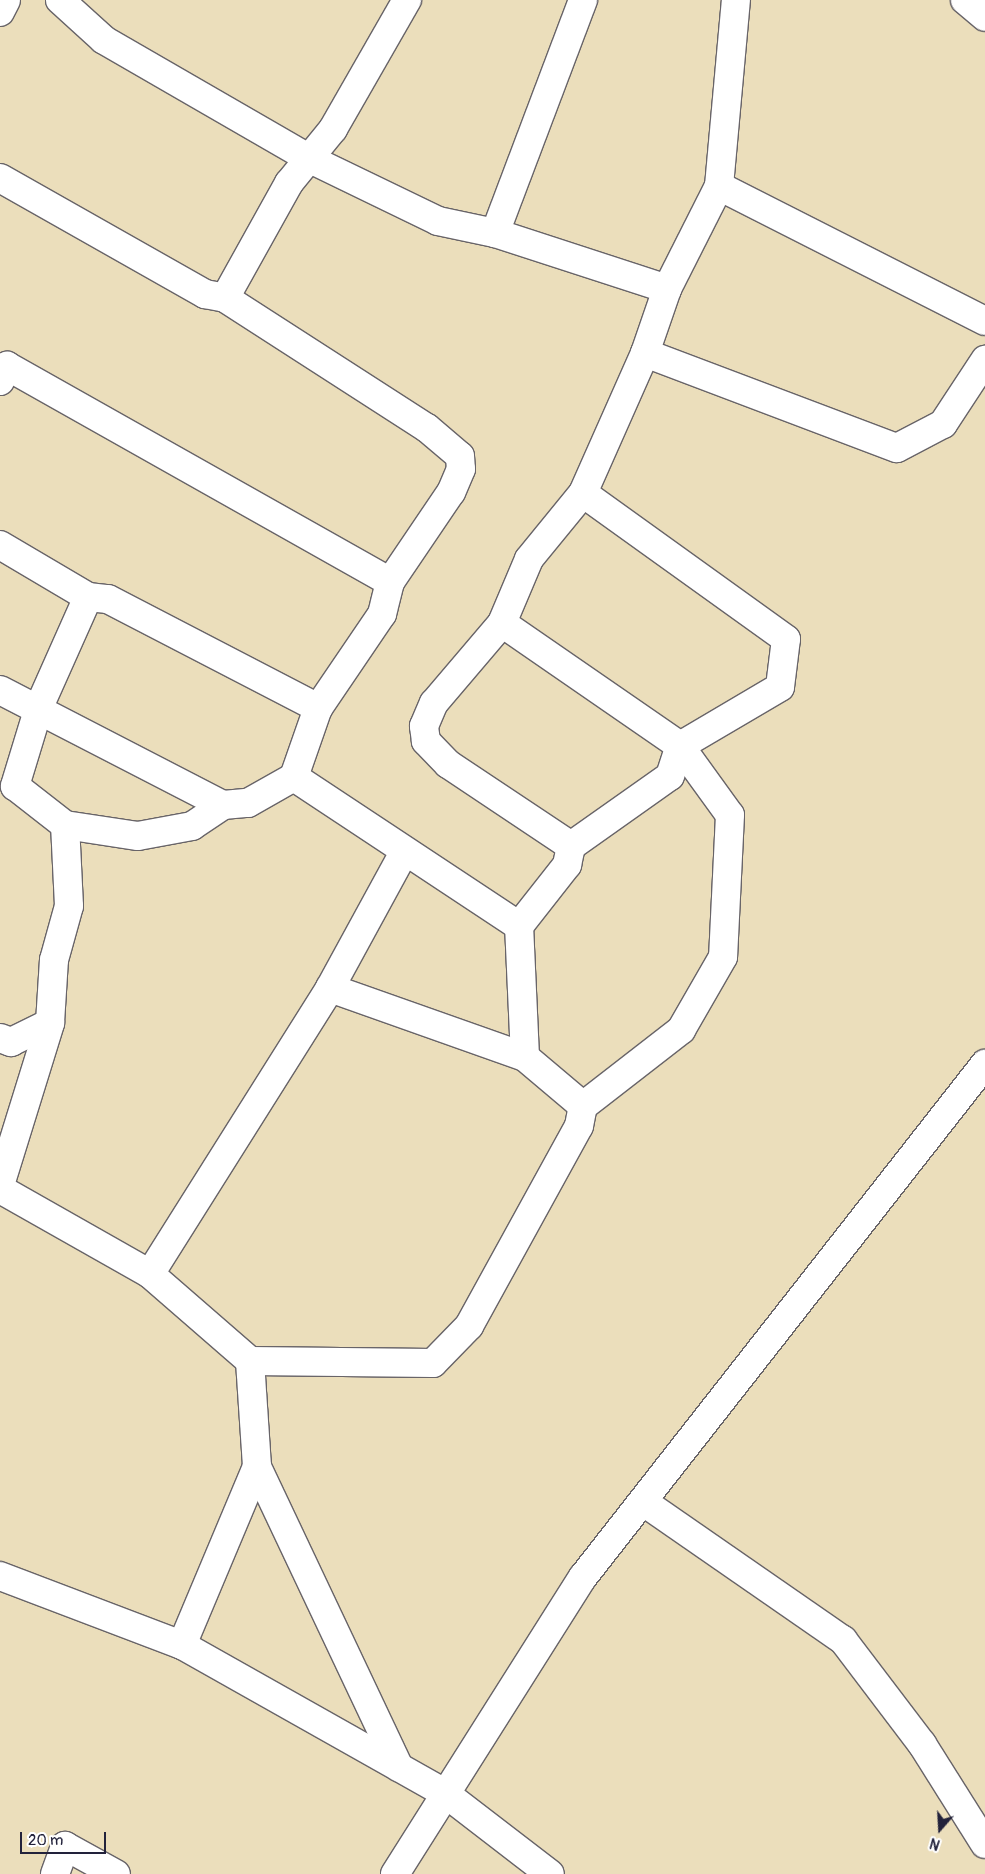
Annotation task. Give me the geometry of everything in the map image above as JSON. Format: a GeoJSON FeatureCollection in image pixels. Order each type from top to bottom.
{"type":"FeatureCollection","features":[{"type":"Feature","properties":{"kind":"main road"},"geometry":{"type":"LineString","coordinates":[[0,12],[6,0]]}},
{"type":"Feature","properties":{"kind":"main road"},"geometry":{"type":"LineString","coordinates":[[60,0],[104,40],[310,158],[438,221],[495,233],[667,289]]}},
{"type":"Feature","properties":{"kind":"main road"},"geometry":{"type":"LineString","coordinates":[[225,298],[289,183],[334,129],[407,0]]}},
{"type":"Feature","properties":{"kind":"main road"},"geometry":{"type":"LineString","coordinates":[[495,233],[583,0]]}},
{"type":"Feature","properties":{"kind":"main road"},"geometry":{"type":"LineString","coordinates":[[571,846],[448,764],[426,741],[424,726],[434,703],[502,623],[529,559],[584,493],[645,353],[667,289],[719,186],[736,0]]}},
{"type":"Feature","properties":{"kind":"main road"},"geometry":{"type":"LineString","coordinates":[[965,0],[985,17]]}},
{"type":"Feature","properties":{"kind":"main road"},"geometry":{"type":"LineString","coordinates":[[0,178],[205,294],[225,298],[427,428],[460,456],[461,470],[451,492],[390,582],[382,614],[318,708],[294,777],[248,803],[223,805],[192,826],[138,836],[65,825],[14,786],[39,707],[88,597]]}},
{"type":"Feature","properties":{"kind":"main road"},"geometry":{"type":"LineString","coordinates":[[719,186],[985,321]]}},
{"type":"Feature","properties":{"kind":"main road"},"geometry":{"type":"LineString","coordinates":[[645,353],[897,448],[943,424],[985,360]]}},
{"type":"Feature","properties":{"kind":"main road"},"geometry":{"type":"LineString","coordinates":[[0,381],[7,366],[390,582]]}},
{"type":"Feature","properties":{"kind":"main road"},"geometry":{"type":"LineString","coordinates":[[525,1057],[519,926],[567,865],[571,846],[670,776],[680,746],[780,687],[786,639],[584,493]]}},
{"type":"Feature","properties":{"kind":"main road"},"geometry":{"type":"LineString","coordinates":[[0,545],[88,597],[108,599],[318,708]]}},
{"type":"Feature","properties":{"kind":"main road"},"geometry":{"type":"LineString","coordinates":[[0,1189],[150,1274],[250,1361],[433,1364],[469,1326],[578,1126],[583,1106],[682,1030],[723,957],[730,815],[680,746],[502,623]]}},
{"type":"Feature","properties":{"kind":"main road"},"geometry":{"type":"LineString","coordinates":[[0,690],[39,707],[223,805]]}},
{"type":"Feature","properties":{"kind":"main road"},"geometry":{"type":"LineString","coordinates":[[294,777],[404,852],[519,926]]}},
{"type":"Feature","properties":{"kind":"main road"},"geometry":{"type":"LineString","coordinates":[[0,1185],[50,1023],[54,960],[69,906],[65,825]]}},
{"type":"Feature","properties":{"kind":"main road"},"geometry":{"type":"LineString","coordinates":[[150,1274],[330,988],[404,852]]}},
{"type":"Feature","properties":{"kind":"main road"},"geometry":{"type":"LineString","coordinates":[[330,988],[525,1057],[583,1106]]}},
{"type":"Feature","properties":{"kind":"main road"},"geometry":{"type":"LineString","coordinates":[[0,1038],[11,1042],[50,1023]]}},
{"type":"Feature","properties":{"kind":"main road"},"geometry":{"type":"LineString","coordinates":[[395,1874],[583,1577],[644,1503],[985,1064]]}},
{"type":"Feature","properties":{"kind":"main road"},"geometry":{"type":"LineString","coordinates":[[250,1361],[257,1467],[399,1767]]}},
{"type":"Feature","properties":{"kind":"main road"},"geometry":{"type":"LineString","coordinates":[[182,1645],[257,1467]]}},
{"type":"Feature","properties":{"kind":"main road"},"geometry":{"type":"LineString","coordinates":[[644,1503],[843,1640],[922,1744],[985,1844]]}},
{"type":"Feature","properties":{"kind":"main road"},"geometry":{"type":"LineString","coordinates":[[0,1576],[182,1645],[446,1794],[550,1874]]}},
{"type":"Feature","properties":{"kind":"main road"},"geometry":{"type":"LineString","coordinates":[[55,1874],[65,1846],[116,1874]]}}]}
